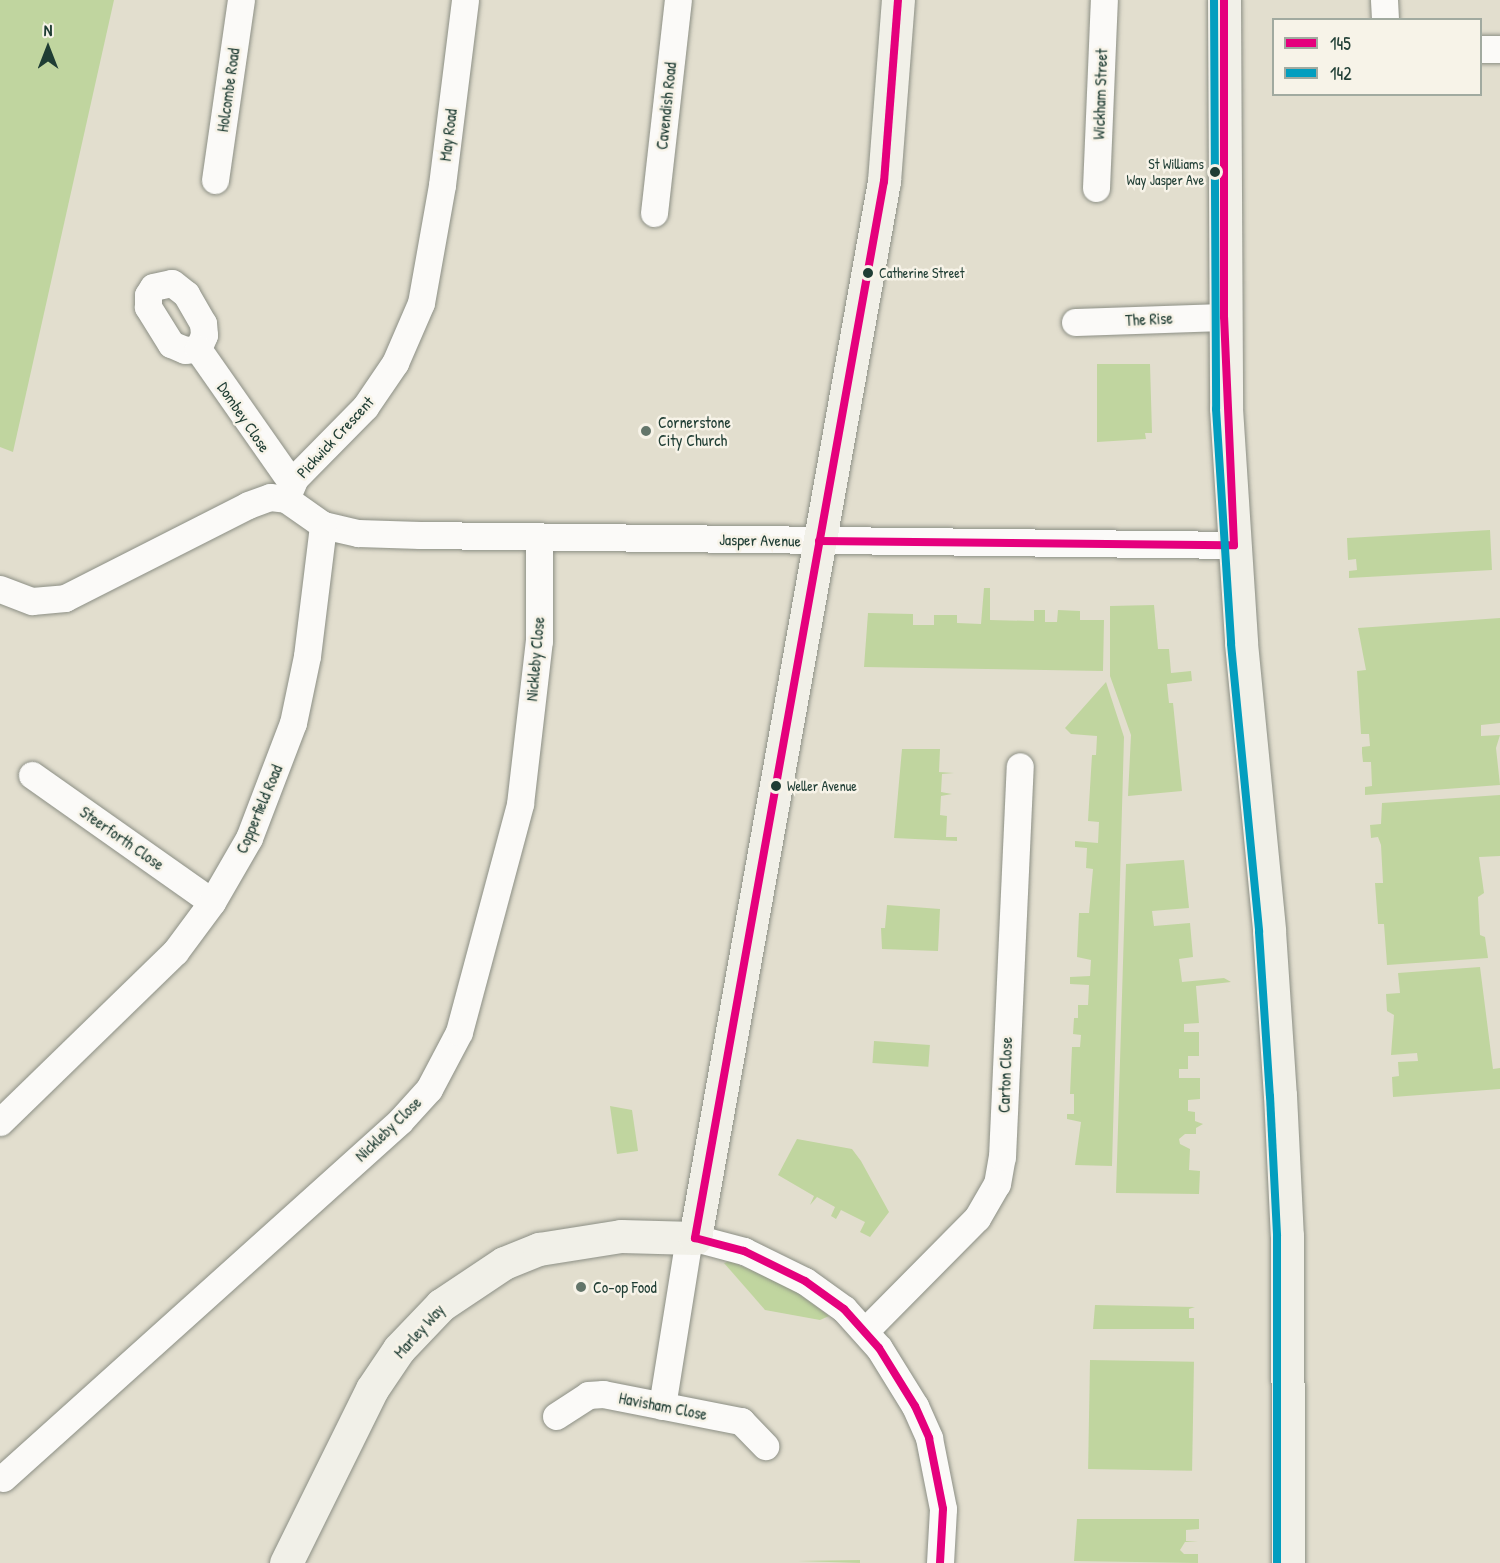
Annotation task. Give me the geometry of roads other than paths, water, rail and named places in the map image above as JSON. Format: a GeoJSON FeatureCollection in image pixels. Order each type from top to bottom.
{"type":"FeatureCollection","features":[{"type":"Feature","properties":{"kind":"street","name":"Holcombe Road"},"geometry":{"type":"LineString","coordinates":[[215,180],[241,0]]}},
{"type":"Feature","properties":{"kind":"street","name":"May Road"},"geometry":{"type":"LineString","coordinates":[[428,269],[442,185],[465,0]]}},
{"type":"Feature","properties":{"kind":"street","name":"Cavendish Road"},"geometry":{"type":"LineString","coordinates":[[654,213],[678,0]]}},
{"type":"Feature","properties":{"kind":"street"},"geometry":{"type":"LineString","coordinates":[[662,1406],[883,188],[898,0]]}},
{"type":"Feature","properties":{"kind":"street","name":"Wickham Street"},"geometry":{"type":"LineString","coordinates":[[1096,188],[1104,0]]}},
{"type":"Feature","properties":{"kind":"street"},"geometry":{"type":"LineString","coordinates":[[1224,0],[1224,316],[1234,545],[1280,1095],[1287,1236],[1288,1563]]}},
{"type":"Feature","properties":{"kind":"street"},"geometry":{"type":"LineString","coordinates":[[1384,0],[1385,18]]}},
{"type":"Feature","properties":{"kind":"street"},"geometry":{"type":"LineString","coordinates":[[1482,49],[1500,49]]}},
{"type":"Feature","properties":{"kind":"street","name":"Pickwick Crescent"},"geometry":{"type":"LineString","coordinates":[[289,491],[345,431],[386,379],[414,325],[428,269]]}},
{"type":"Feature","properties":{"kind":"street","name":"The Rise"},"geometry":{"type":"LineString","coordinates":[[1075,322],[1224,316]]}},
{"type":"Feature","properties":{"kind":"street","name":"Dombey Close"},"geometry":{"type":"LineString","coordinates":[[198,349],[289,491]]}},
{"type":"Feature","properties":{"kind":"street"},"geometry":{"type":"LineString","coordinates":[[0,589],[32,601],[51,602],[248,505],[289,491],[323,525]]}},
{"type":"Feature","properties":{"kind":"street","name":"Jasper Avenue"},"geometry":{"type":"LineString","coordinates":[[323,525],[364,534],[1234,545]]}},
{"type":"Feature","properties":{"kind":"street","name":"Copperfield Road"},"geometry":{"type":"LineString","coordinates":[[0,1122],[175,952],[212,902],[249,838],[293,723],[307,656],[323,525]]}},
{"type":"Feature","properties":{"kind":"street","name":"Nickleby Close"},"geometry":{"type":"LineString","coordinates":[[3,1478],[400,1121],[429,1089],[459,1032],[520,804],[538,641],[539,536]]}},
{"type":"Feature","properties":{"kind":"street","name":"Carton Close"},"geometry":{"type":"LineString","coordinates":[[865,1331],[977,1218],[997,1184],[1002,1157],[1020,766]]}},
{"type":"Feature","properties":{"kind":"street","name":"Steerforth Close"},"geometry":{"type":"LineString","coordinates":[[32,775],[212,902]]}},
{"type":"Feature","properties":{"kind":"street","name":"Marley Way"},"geometry":{"type":"LineString","coordinates":[[286,1563],[372,1389],[399,1349],[441,1305],[504,1263],[539,1249],[621,1236],[692,1238]]}},
{"type":"Feature","properties":{"kind":"street"},"geometry":{"type":"LineString","coordinates":[[692,1238],[744,1251],[799,1277],[844,1309],[865,1331],[904,1387],[928,1438],[943,1509],[940,1563]]}},
{"type":"Feature","properties":{"kind":"street","name":"Havisham Close"},"geometry":{"type":"LineString","coordinates":[[556,1416],[594,1394],[741,1421],[765,1446]]}},
{"type":"Feature","properties":{"kind":"place","name":"St Williams Way Jasper Ave"},"geometry":{"type":"Point","coordinates":[1215,172]}},
{"type":"Feature","properties":{"kind":"place","name":"Catherine Street"},"geometry":{"type":"Point","coordinates":[868,273]}},
{"type":"Feature","properties":{"kind":"place","name":"Cornerstone City Church"},"geometry":{"type":"Point","coordinates":[646,431]}},
{"type":"Feature","properties":{"kind":"place","name":"Weller Avenue"},"geometry":{"type":"Point","coordinates":[776,786]}},
{"type":"Feature","properties":{"kind":"place","name":"Co-op Food"},"geometry":{"type":"Point","coordinates":[581,1287]}}]}
